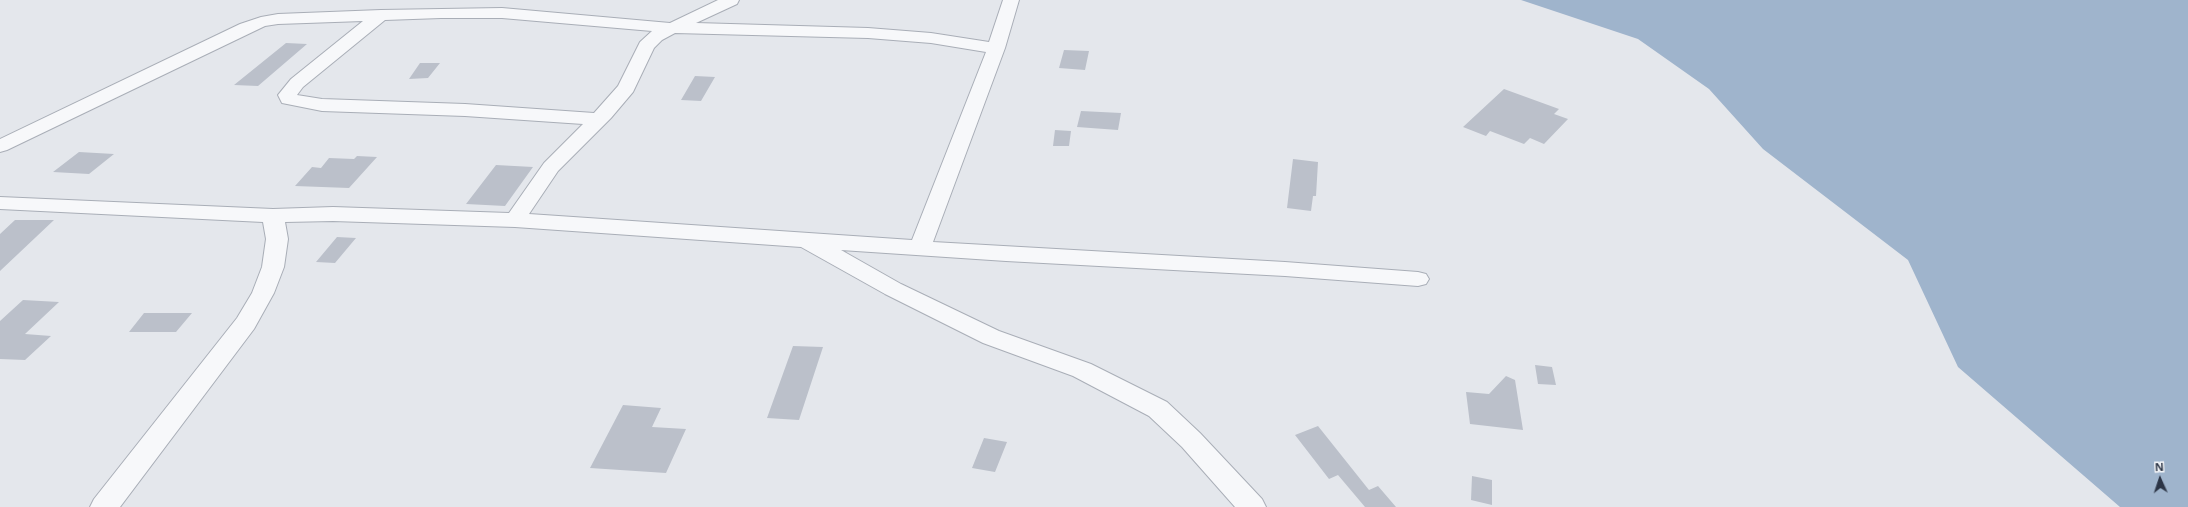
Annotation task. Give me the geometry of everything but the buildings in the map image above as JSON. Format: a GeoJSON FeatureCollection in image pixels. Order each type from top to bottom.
{"type":"FeatureCollection","features":[{"type":"Feature","properties":{"kind":"street"},"geometry":{"type":"LineString","coordinates":[[516,220],[551,167],[599,119],[626,88],[646,46],[656,36],[727,2],[742,0]]}},
{"type":"Feature","properties":{"kind":"street"},"geometry":{"type":"LineString","coordinates":[[920,247],[996,48],[1011,0]]}},
{"type":"Feature","properties":{"kind":"street"},"geometry":{"type":"LineString","coordinates":[[0,146],[261,22],[300,17],[502,13],[673,28],[868,33],[930,38],[996,48]]}},
{"type":"Feature","properties":{"kind":"street"},"geometry":{"type":"LineString","coordinates":[[380,15],[297,83],[287,95],[289,99],[322,105],[465,110],[599,119]]}},
{"type":"Feature","properties":{"kind":"street"},"geometry":{"type":"LineString","coordinates":[[0,203],[273,216],[332,214],[516,220],[796,238],[1006,254],[1277,268],[1418,279]]}},
{"type":"Feature","properties":{"kind":"street"},"geometry":{"type":"LineString","coordinates":[[104,507],[250,317],[263,293],[273,267],[277,239],[273,216]]}},
{"type":"Feature","properties":{"kind":"street"},"geometry":{"type":"LineString","coordinates":[[796,238],[829,252],[893,289],[991,337],[1082,370],[1118,387],[1158,409],[1192,440],[1252,507]]}},
{"type":"Feature","properties":{"kind":"water"},"geometry":{"type":"Polygon","coordinates":[[[1521,0],[2188,0],[2188,507],[2120,507],[1958,367],[1908,260],[1763,149],[1709,89],[1638,39],[1521,0]]]}}]}
